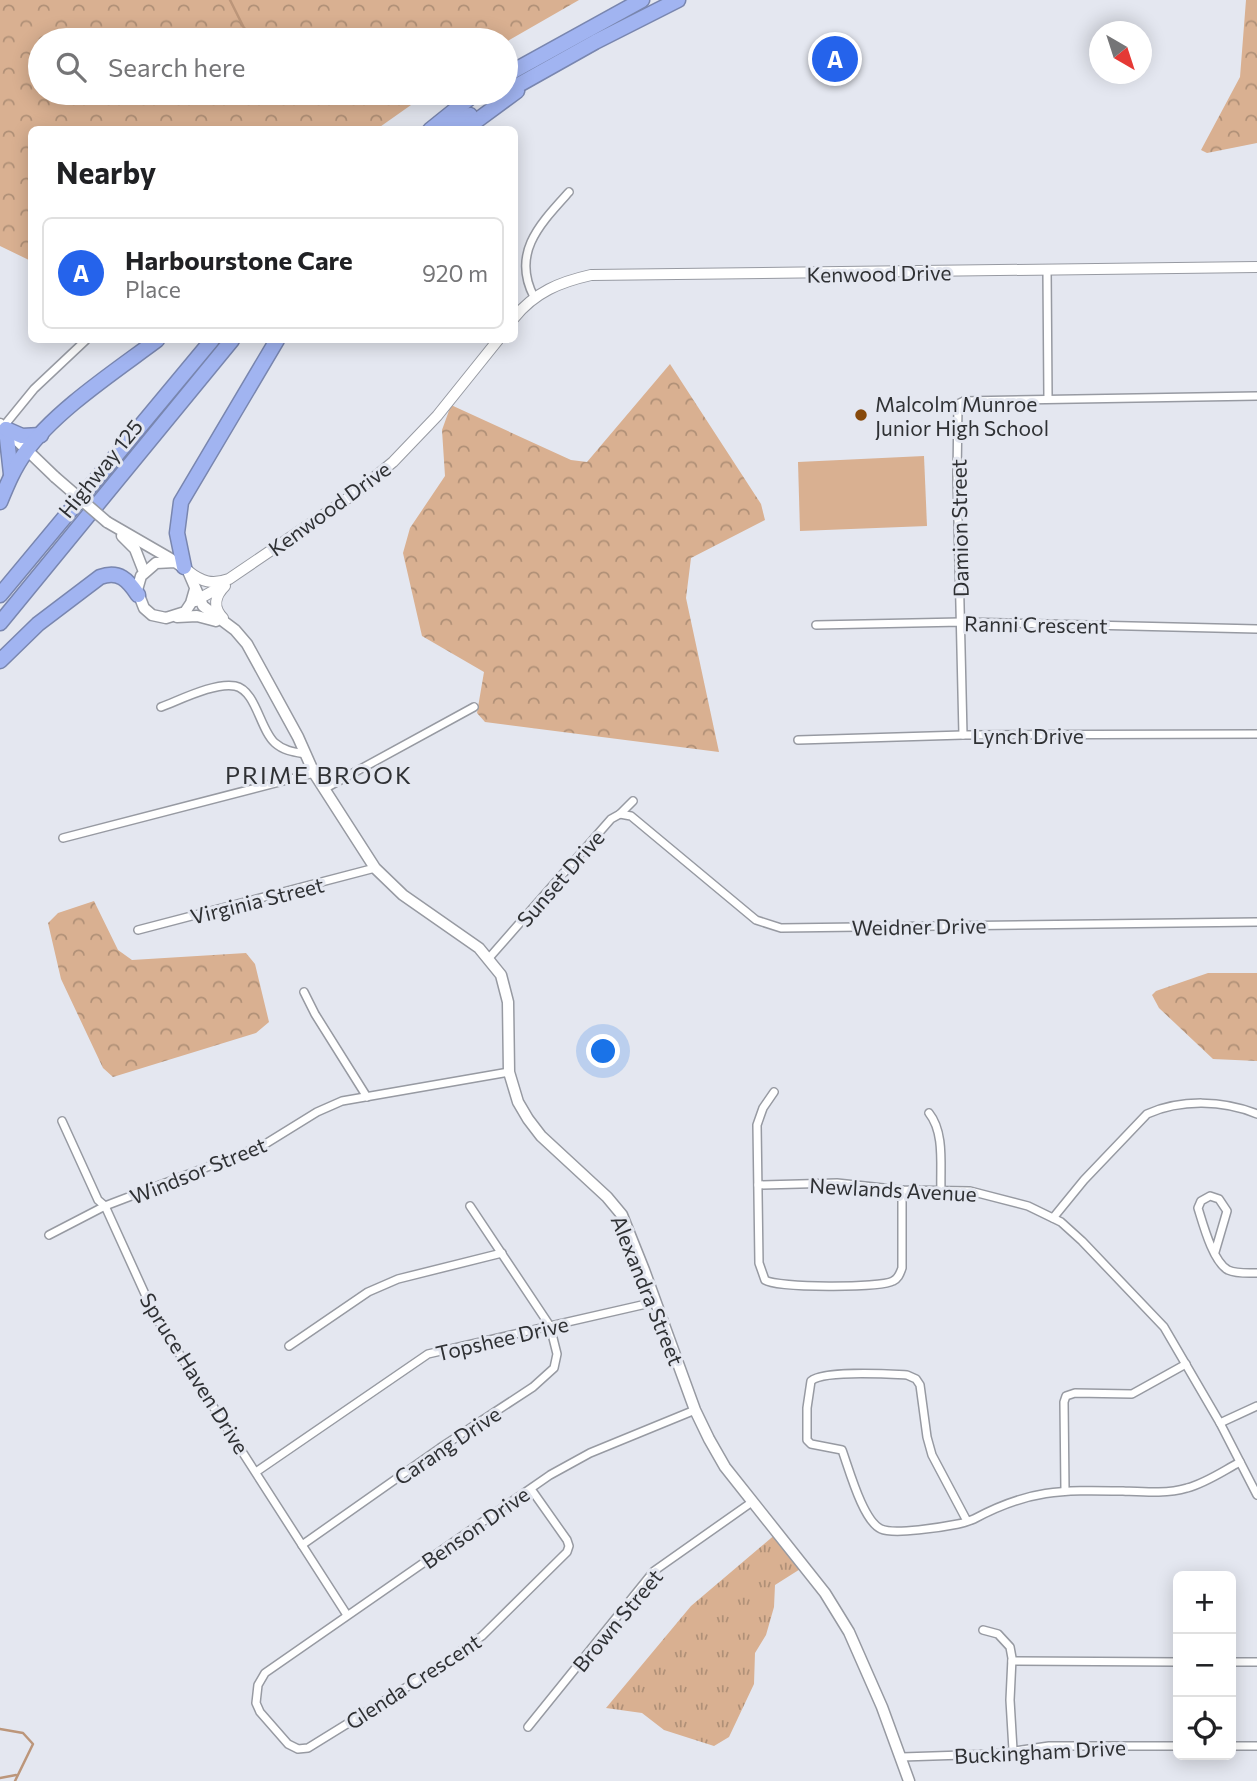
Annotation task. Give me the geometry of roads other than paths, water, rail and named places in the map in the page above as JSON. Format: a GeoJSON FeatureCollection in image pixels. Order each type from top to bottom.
{"type":"FeatureCollection","features":[{"type":"Feature","properties":{"kind":"highway"},"geometry":{"type":"LineString","coordinates":[[518,68],[642,0]]}},
{"type":"Feature","properties":{"kind":"highway"},"geometry":{"type":"LineString","coordinates":[[518,85],[678,0]]}},
{"type":"Feature","properties":{"kind":"highway"},"geometry":{"type":"LineString","coordinates":[[518,92],[565,58]]}},
{"type":"Feature","properties":{"kind":"highway"},"geometry":{"type":"LineString","coordinates":[[435,126],[461,105]]}},
{"type":"Feature","properties":{"kind":"highway"},"geometry":{"type":"LineString","coordinates":[[454,126],[486,105]]}},
{"type":"Feature","properties":{"kind":"highway"},"geometry":{"type":"LineString","coordinates":[[470,126],[499,105]]}},
{"type":"Feature","properties":{"kind":"highway"},"geometry":{"type":"LineString","coordinates":[[0,502],[11,476],[27,450],[41,435],[71,406],[153,343]]}},
{"type":"Feature","properties":{"kind":"highway","name":"Highway 125"},"geometry":{"type":"LineString","coordinates":[[0,595],[210,343]]}},
{"type":"Feature","properties":{"kind":"highway","name":"Highway 125"},"geometry":{"type":"LineString","coordinates":[[0,623],[230,343]]}},
{"type":"Feature","properties":{"kind":"highway"},"geometry":{"type":"LineString","coordinates":[[184,567],[177,533],[181,502],[275,343]]}},
{"type":"Feature","properties":{"kind":"highway"},"geometry":{"type":"LineString","coordinates":[[3,426],[22,436],[41,435]]}},
{"type":"Feature","properties":{"kind":"highway"},"geometry":{"type":"LineString","coordinates":[[3,426],[11,476]]}},
{"type":"Feature","properties":{"kind":"highway"},"geometry":{"type":"LineString","coordinates":[[0,661],[38,624],[100,578],[110,574],[121,576],[138,595]]}},
{"type":"Feature","properties":{"kind":"main road"},"geometry":{"type":"LineString","coordinates":[[3,426],[135,549],[144,572]]}},
{"type":"Feature","properties":{"kind":"main road"},"geometry":{"type":"LineString","coordinates":[[107,522],[184,567],[195,597],[185,612],[171,618]]}},
{"type":"Feature","properties":{"kind":"main road"},"geometry":{"type":"LineString","coordinates":[[184,567],[170,561],[160,561],[144,572],[139,580],[138,595],[148,612],[161,618],[197,616],[230,626]]}},
{"type":"Feature","properties":{"kind":"main road","name":"Alexandra Street"},"geometry":{"type":"LineString","coordinates":[[195,597],[207,610],[230,626],[251,651],[314,773],[375,868],[403,895],[466,937],[489,958],[501,975],[507,994],[509,1072],[518,1101],[541,1136],[607,1197],[622,1216],[695,1410],[725,1466],[825,1593],[849,1632],[902,1757],[909,1781]]}},
{"type":"Feature","properties":{"kind":"street"},"geometry":{"type":"LineString","coordinates":[[534,297],[526,282],[530,242],[539,225],[569,192]]}},
{"type":"Feature","properties":{"kind":"street","name":"Kenwood Drive"},"geometry":{"type":"LineString","coordinates":[[518,314],[534,297],[554,286],[591,275],[1257,267]]}},
{"type":"Feature","properties":{"kind":"street"},"geometry":{"type":"LineString","coordinates":[[1047,270],[1048,398],[1257,396]]}},
{"type":"Feature","properties":{"kind":"street"},"geometry":{"type":"LineString","coordinates":[[3,426],[47,376],[83,343]]}},
{"type":"Feature","properties":{"kind":"street","name":"Kenwood Drive"},"geometry":{"type":"LineString","coordinates":[[195,597],[232,579],[354,494],[393,462],[437,416],[496,343]]}},
{"type":"Feature","properties":{"kind":"street","name":"Damion Street"},"geometry":{"type":"LineString","coordinates":[[963,735],[957,405],[964,401],[1048,398]]}},
{"type":"Feature","properties":{"kind":"street","name":"Kenwood Drive"},"geometry":{"type":"LineString","coordinates":[[184,567],[198,579],[209,583],[232,579]]}},
{"type":"Feature","properties":{"kind":"street"},"geometry":{"type":"LineString","coordinates":[[230,626],[219,615],[216,607],[219,593],[232,579]]}},
{"type":"Feature","properties":{"kind":"street","name":"Ranni Crescent"},"geometry":{"type":"LineString","coordinates":[[816,625],[961,622],[1257,629]]}},
{"type":"Feature","properties":{"kind":"street"},"geometry":{"type":"LineString","coordinates":[[162,707],[199,692],[237,686],[247,694],[274,742],[289,751],[306,754]]}},
{"type":"Feature","properties":{"kind":"street"},"geometry":{"type":"LineString","coordinates":[[324,789],[474,707]]}},
{"type":"Feature","properties":{"kind":"street","name":"Lynch Drive"},"geometry":{"type":"LineString","coordinates":[[799,740],[963,735],[1257,734]]}},
{"type":"Feature","properties":{"kind":"street"},"geometry":{"type":"LineString","coordinates":[[63,838],[314,773]]}},
{"type":"Feature","properties":{"kind":"street","name":"Sunset Drive"},"geometry":{"type":"LineString","coordinates":[[489,958],[611,819],[633,801]]}},
{"type":"Feature","properties":{"kind":"street","name":"Weidner Drive"},"geometry":{"type":"LineString","coordinates":[[620,814],[631,816],[756,920],[781,928],[1257,922]]}},
{"type":"Feature","properties":{"kind":"street","name":"Virginia Street"},"geometry":{"type":"LineString","coordinates":[[138,930],[375,868]]}},
{"type":"Feature","properties":{"kind":"street"},"geometry":{"type":"LineString","coordinates":[[304,992],[367,1097]]}},
{"type":"Feature","properties":{"kind":"street","name":"Windsor Street"},"geometry":{"type":"LineString","coordinates":[[49,1235],[105,1206],[255,1150],[317,1112],[342,1101],[509,1072]]}},
{"type":"Feature","properties":{"kind":"street"},"geometry":{"type":"LineString","coordinates":[[774,1092],[758,1119],[760,1270],[765,1280],[783,1285],[879,1285],[897,1279],[902,1261],[902,1190]]}},
{"type":"Feature","properties":{"kind":"street"},"geometry":{"type":"LineString","coordinates":[[1053,1218],[1084,1180],[1147,1114],[1211,1102],[1236,1106],[1257,1114]]}},
{"type":"Feature","properties":{"kind":"street"},"geometry":{"type":"LineString","coordinates":[[929,1113],[937,1124],[939,1135],[941,1190]]}},
{"type":"Feature","properties":{"kind":"street","name":"Spruce Haven Drive"},"geometry":{"type":"LineString","coordinates":[[62,1121],[98,1200],[105,1206],[155,1316],[347,1615]]}},
{"type":"Feature","properties":{"kind":"street","name":"Newlands Avenue"},"geometry":{"type":"LineString","coordinates":[[758,1185],[837,1183],[902,1190],[970,1191],[1028,1206],[1053,1218],[1076,1234],[1157,1318],[1220,1423],[1257,1495]]}},
{"type":"Feature","properties":{"kind":"street"},"geometry":{"type":"LineString","coordinates":[[1215,1252],[1227,1210],[1219,1199],[1210,1196],[1201,1201],[1198,1208],[1215,1252],[1219,1261],[1227,1269],[1238,1273],[1257,1273]]}},
{"type":"Feature","properties":{"kind":"street"},"geometry":{"type":"LineString","coordinates":[[470,1206],[550,1326]]}},
{"type":"Feature","properties":{"kind":"street"},"geometry":{"type":"LineString","coordinates":[[289,1346],[368,1292],[398,1279],[502,1252]]}},
{"type":"Feature","properties":{"kind":"street","name":"Topshee Drive"},"geometry":{"type":"LineString","coordinates":[[256,1472],[428,1354],[656,1302]]}},
{"type":"Feature","properties":{"kind":"street","name":"Carang Drive"},"geometry":{"type":"LineString","coordinates":[[302,1545],[547,1377],[557,1358],[550,1326]]}},
{"type":"Feature","properties":{"kind":"street"},"geometry":{"type":"LineString","coordinates":[[1065,1490],[1066,1396],[1075,1393],[1132,1394],[1186,1364]]}},
{"type":"Feature","properties":{"kind":"street"},"geometry":{"type":"LineString","coordinates":[[967,1521],[932,1455],[920,1385],[916,1379],[907,1375],[887,1374],[817,1376],[811,1381],[808,1392],[807,1440],[811,1444],[842,1450],[866,1511],[874,1524],[882,1530],[919,1530],[967,1521],[1015,1499],[1065,1490],[1181,1490],[1212,1478],[1240,1462]]}},
{"type":"Feature","properties":{"kind":"street"},"geometry":{"type":"LineString","coordinates":[[1220,1423],[1257,1406]]}},
{"type":"Feature","properties":{"kind":"street","name":"Benson Drive"},"geometry":{"type":"LineString","coordinates":[[268,1670],[531,1489],[586,1455],[695,1410]]}},
{"type":"Feature","properties":{"kind":"street","name":"Glenda Crescent"},"geometry":{"type":"LineString","coordinates":[[268,1670],[257,1690],[258,1708],[288,1744],[303,1749],[311,1747],[437,1668],[489,1630],[568,1551],[568,1540],[531,1489]]}},
{"type":"Feature","properties":{"kind":"street","name":"Brown Street"},"geometry":{"type":"LineString","coordinates":[[528,1727],[648,1578],[668,1560],[752,1502]]}},
{"type":"Feature","properties":{"kind":"street"},"geometry":{"type":"LineString","coordinates":[[983,1630],[993,1631],[1006,1640],[1010,1647],[1013,1750]]}},
{"type":"Feature","properties":{"kind":"street"},"geometry":{"type":"LineString","coordinates":[[1012,1661],[1173,1662]]}},
{"type":"Feature","properties":{"kind":"street"},"geometry":{"type":"LineString","coordinates":[[1236,1662],[1257,1662]]}},
{"type":"Feature","properties":{"kind":"street","name":"Buckingham Drive"},"geometry":{"type":"LineString","coordinates":[[902,1757],[994,1754],[1049,1746],[1173,1746]]}},
{"type":"Feature","properties":{"kind":"street"},"geometry":{"type":"LineString","coordinates":[[1236,1746],[1257,1746]]}},
{"type":"Feature","properties":{"kind":"waterway"},"geometry":{"type":"LineString","coordinates":[[230,0],[244,28]]}},
{"type":"Feature","properties":{"kind":"waterway"},"geometry":{"type":"LineString","coordinates":[[0,1729],[23,1733],[33,1744],[15,1781]]}},
{"type":"Feature","properties":{"kind":"waterway"},"geometry":{"type":"LineString","coordinates":[[0,1778],[16,1775]]}},
{"type":"Feature","properties":{"kind":"place","name":"Harbourstone Care"},"geometry":{"type":"Point","coordinates":[835,59]}},
{"type":"Feature","properties":{"kind":"place","name":"Malcolm Munroe Junior High School"},"geometry":{"type":"Point","coordinates":[861,415]}},
{"type":"Feature","properties":{"kind":"district","name":"PRIME BROOK"},"geometry":{"type":"Point","coordinates":[319,774]}}]}
